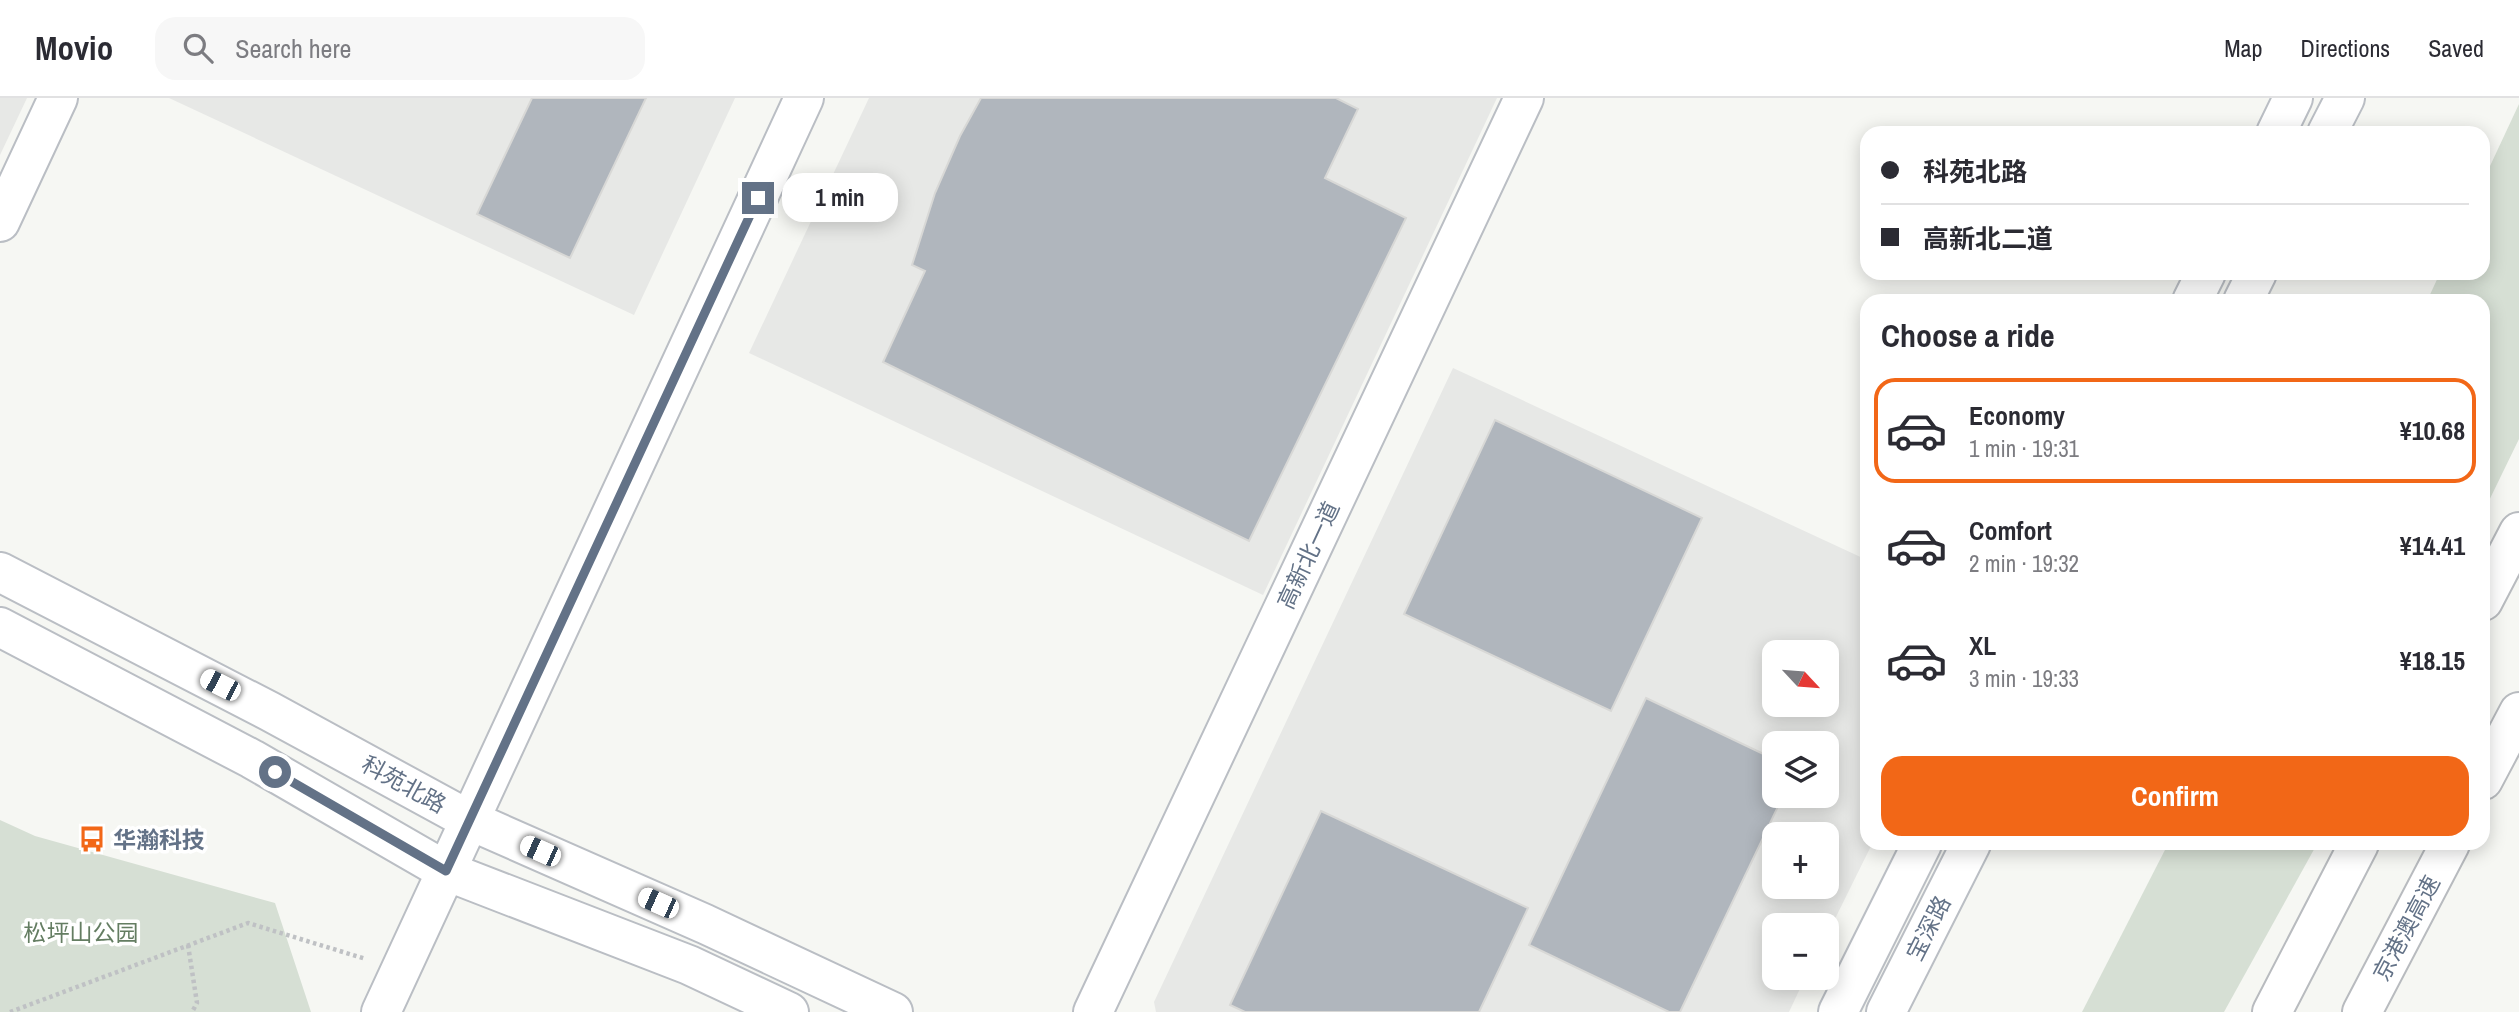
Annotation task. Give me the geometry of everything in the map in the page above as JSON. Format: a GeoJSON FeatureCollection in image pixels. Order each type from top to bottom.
{"type":"FeatureCollection","features":[{"type":"Feature","properties":{"kind":"main road"},"geometry":{"type":"LineString","coordinates":[[0,222],[58,98]]}},
{"type":"Feature","properties":{"kind":"main road"},"geometry":{"type":"LineString","coordinates":[[380,1012],[804,98]]}},
{"type":"Feature","properties":{"kind":"main road","name":"高新北一道"},"geometry":{"type":"LineString","coordinates":[[1093,1012],[1524,98]]}},
{"type":"Feature","properties":{"kind":"main road"},"geometry":{"type":"LineString","coordinates":[[2279,126],[2293,98]]}},
{"type":"Feature","properties":{"kind":"main road"},"geometry":{"type":"LineString","coordinates":[[2331,126],[2345,98]]}},
{"type":"Feature","properties":{"kind":"main road"},"geometry":{"type":"LineString","coordinates":[[2490,588],[2519,532]]}},
{"type":"Feature","properties":{"kind":"main road","name":"科苑北路"},"geometry":{"type":"LineString","coordinates":[[0,572],[269,710],[469,820],[705,924],[893,1012]]}},
{"type":"Feature","properties":{"kind":"main road"},"geometry":{"type":"LineString","coordinates":[[0,627],[252,760],[446,871],[689,965],[789,1012]]}},
{"type":"Feature","properties":{"kind":"main road"},"geometry":{"type":"LineString","coordinates":[[2490,767],[2519,712]]}},
{"type":"Feature","properties":{"kind":"main road","name":"宝深路"},"geometry":{"type":"LineString","coordinates":[[1838,1012],[1919,850]]}},
{"type":"Feature","properties":{"kind":"main road","name":"宝深路"},"geometry":{"type":"LineString","coordinates":[[1886,1012],[1967,850]]}},
{"type":"Feature","properties":{"kind":"main road"},"geometry":{"type":"LineString","coordinates":[[2272,1012],[2356,850]]}},
{"type":"Feature","properties":{"kind":"main road","name":"京港澳高速"},"geometry":{"type":"LineString","coordinates":[[2362,1012],[2447,850]]}},
{"type":"Feature","properties":{"kind":"path"},"geometry":{"type":"LineString","coordinates":[[10,1012],[248,923],[401,969]]}},
{"type":"Feature","properties":{"kind":"path"},"geometry":{"type":"LineString","coordinates":[[188,946],[197,1003],[192,1012]]}},
{"type":"Feature","properties":{"kind":"shaded area"},"geometry":{"type":"Polygon","coordinates":[[[0,98],[27,98],[0,155],[0,98]]]}},
{"type":"Feature","properties":{"kind":"shaded area"},"geometry":{"type":"Polygon","coordinates":[[[169,98],[735,98],[634,315],[169,98]]]}},
{"type":"Feature","properties":{"kind":"shaded area"},"geometry":{"type":"Polygon","coordinates":[[[869,98],[1497,98],[1263,595],[749,353],[869,98]]]}},
{"type":"Feature","properties":{"kind":"shaded area"},"geometry":{"type":"Polygon","coordinates":[[[1453,368],[1860,557],[1860,850],[1869,850],[1838,913],[1762,913],[1762,990],[1799,990],[1789,1012],[1156,1012],[1154,1002],[1453,368]]]}},
{"type":"Feature","properties":{"kind":"green space"},"geometry":{"type":"Polygon","coordinates":[[[2519,104],[2519,439],[2490,499],[2490,294],[2430,294],[2437,280],[2490,280],[2490,166],[2519,104]]]}},
{"type":"Feature","properties":{"kind":"green space","name":"松坪山公园"},"geometry":{"type":"Polygon","coordinates":[[[0,820],[35,836],[275,903],[311,1012],[0,1012],[0,820]]]}},
{"type":"Feature","properties":{"kind":"green space"},"geometry":{"type":"Polygon","coordinates":[[[2165,850],[2314,850],[2224,1012],[2082,1012],[2165,850]]]}},
{"type":"Feature","properties":{"kind":"building"},"geometry":{"type":"Polygon","coordinates":[[[532,98],[646,98],[570,258],[477,214],[532,98]]]}},
{"type":"Feature","properties":{"kind":"building"},"geometry":{"type":"Polygon","coordinates":[[[981,98],[1336,98],[1358,109],[1325,178],[1406,218],[1249,541],[883,362],[925,271],[912,265],[935,193],[960,136],[981,98]]]}},
{"type":"Feature","properties":{"kind":"building"},"geometry":{"type":"Polygon","coordinates":[[[1495,420],[1702,518],[1611,711],[1404,614],[1495,420]]]}},
{"type":"Feature","properties":{"kind":"building"},"geometry":{"type":"Polygon","coordinates":[[[1646,698],[1762,753],[1762,808],[1777,808],[1771,822],[1762,822],[1762,840],[1680,1012],[1669,1012],[1529,945],[1646,698]]]}},
{"type":"Feature","properties":{"kind":"building"},"geometry":{"type":"Polygon","coordinates":[[[1321,811],[1528,908],[1479,1012],[1245,1012],[1230,1005],[1321,811]]]}},
{"type":"Feature","properties":{"kind":"place","name":"华瀚科技"},"geometry":{"type":"Point","coordinates":[92,839]}},
{"type":"Feature","properties":{"kind":"route"},"geometry":{"type":"LineString","coordinates":[[275,772],[446,871],[758,198]]}}]}
